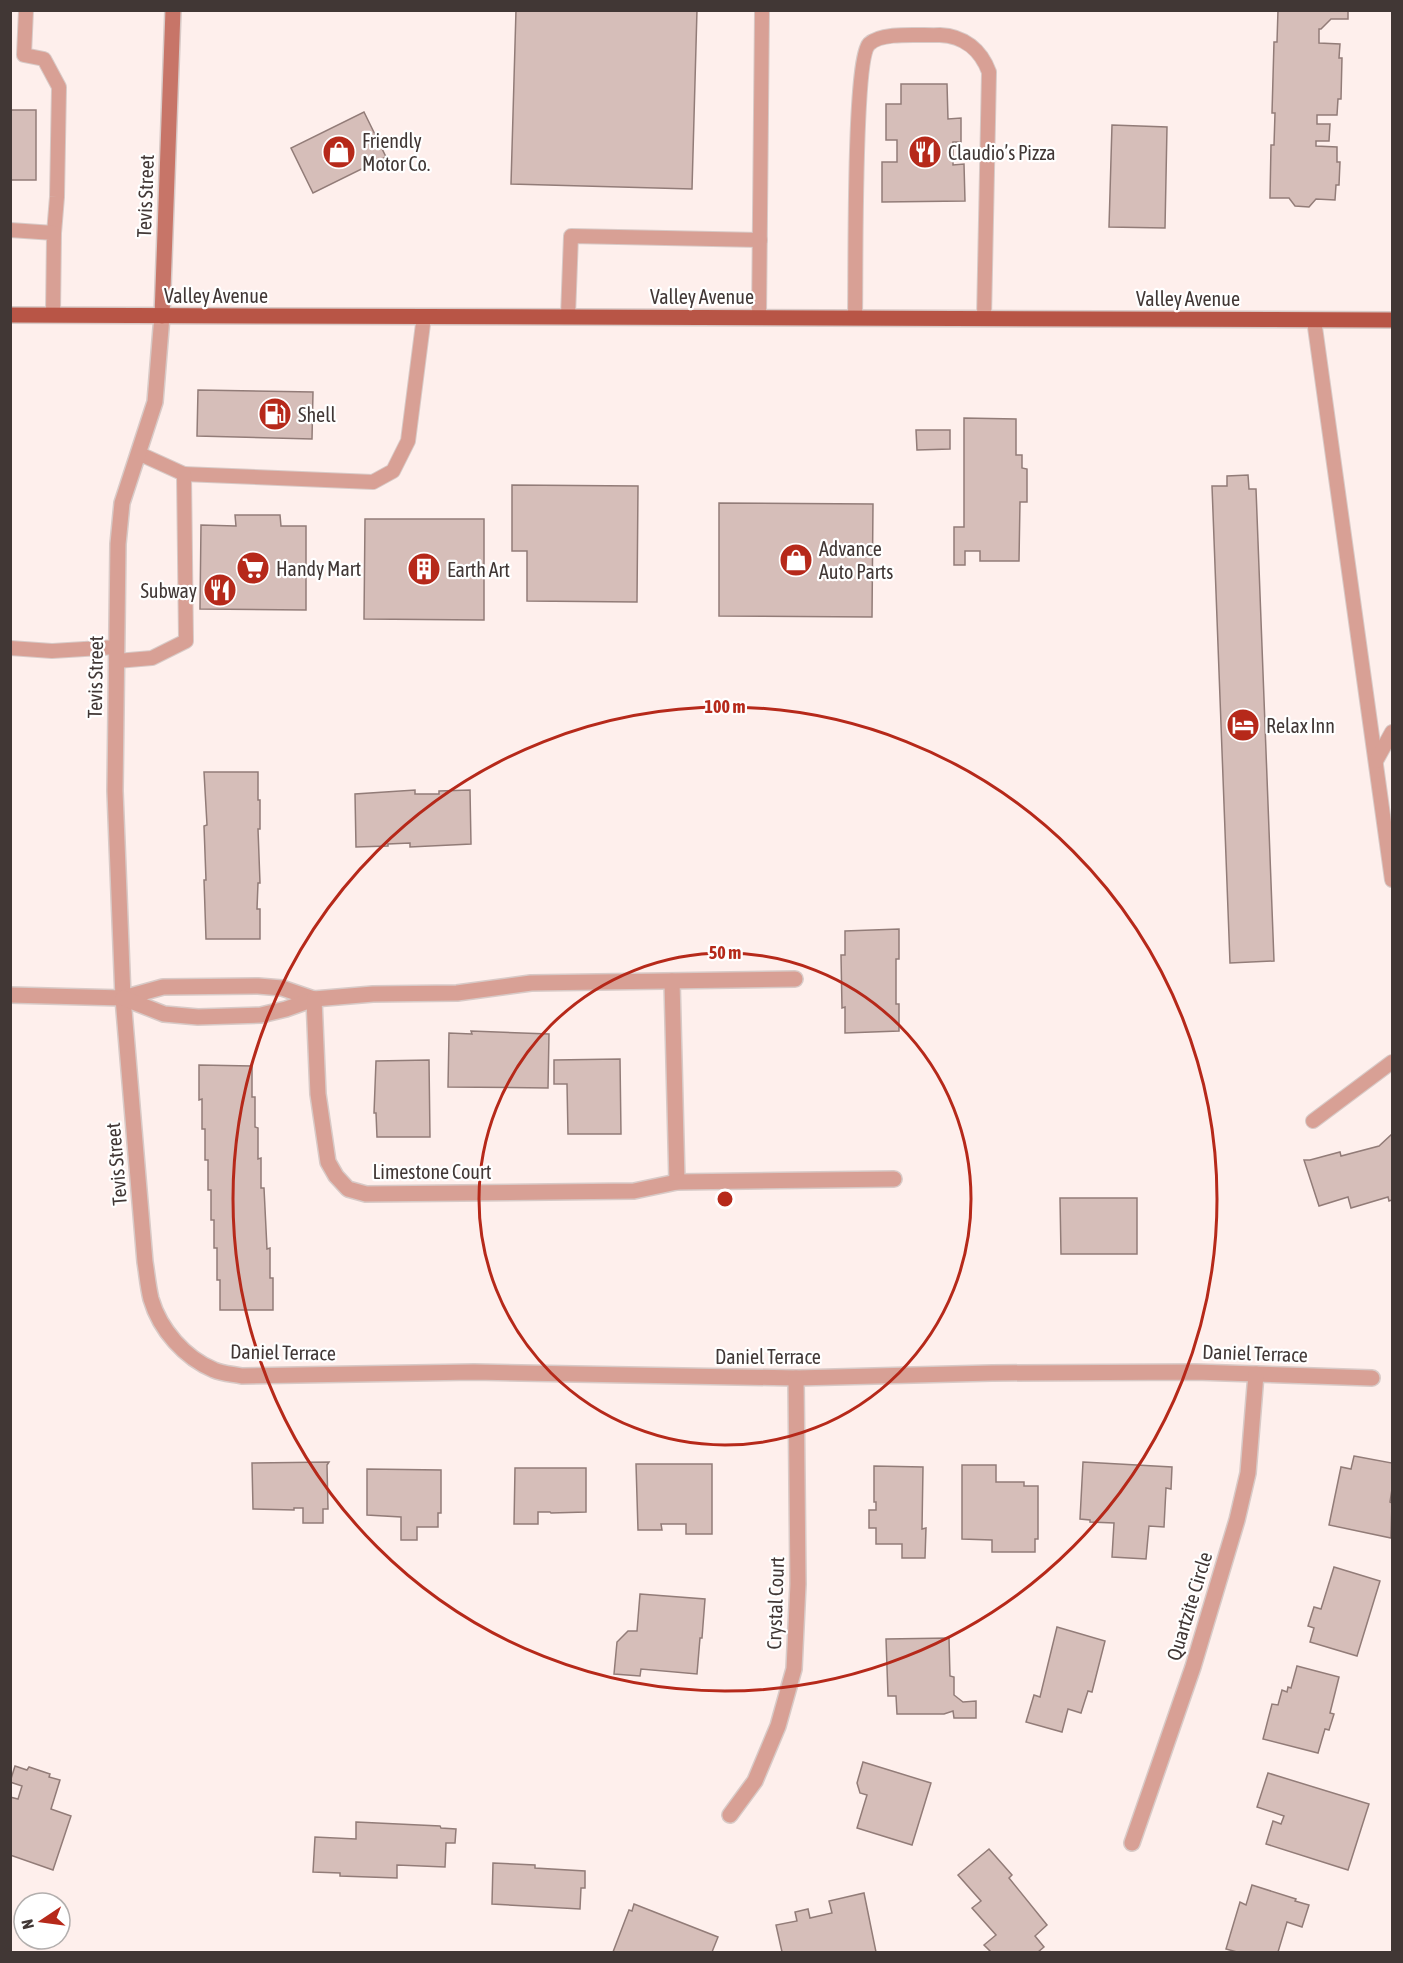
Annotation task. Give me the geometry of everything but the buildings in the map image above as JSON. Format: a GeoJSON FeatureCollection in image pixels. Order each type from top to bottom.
{"type":"FeatureCollection","features":[{"type":"Feature","properties":{"kind":"main road","name":"Valley Avenue"},"geometry":{"type":"LineString","coordinates":[[10,315],[1392,320]]}},
{"type":"Feature","properties":{"kind":"street","name":"Tevis Street"},"geometry":{"type":"LineString","coordinates":[[173,10],[162,316],[155,402],[140,454],[122,503],[118,543],[115,791],[123,998],[145,1262],[151,1299],[159,1318],[174,1341]]}},
{"type":"Feature","properties":{"kind":"street"},"geometry":{"type":"LineString","coordinates":[[123,998],[164,1014],[198,1017],[261,1015],[314,999],[373,994],[458,993],[531,983],[795,980]]}},
{"type":"Feature","properties":{"kind":"street"},"geometry":{"type":"LineString","coordinates":[[672,981],[677,1182]]}},
{"type":"Feature","properties":{"kind":"street"},"geometry":{"type":"LineString","coordinates":[[10,994],[123,998],[163,987],[206,985],[282,988],[314,999]]}},
{"type":"Feature","properties":{"kind":"street","name":"Limestone Court"},"geometry":{"type":"LineString","coordinates":[[314,999],[318,1094],[328,1162],[336,1176],[348,1189],[366,1194],[634,1191],[677,1182],[894,1179]]}},
{"type":"Feature","properties":{"kind":"street","name":"Daniel Terrace"},"geometry":{"type":"LineString","coordinates":[[174,1341],[193,1359],[216,1371],[242,1376],[474,1372],[796,1378],[992,1373],[1195,1372],[1372,1378]]}},
{"type":"Feature","properties":{"kind":"street","name":"Quartzite Circle"},"geometry":{"type":"LineString","coordinates":[[1132,1843],[1193,1667],[1237,1520],[1248,1473],[1256,1374]]}},
{"type":"Feature","properties":{"kind":"street","name":"Crystal Court"},"geometry":{"type":"LineString","coordinates":[[730,1815],[755,1781],[778,1726],[794,1669],[798,1584],[796,1378]]}},
{"type":"Feature","properties":{"kind":"lane"},"geometry":{"type":"LineString","coordinates":[[26,10],[24,55],[44,59],[59,87],[53,315]]}},
{"type":"Feature","properties":{"kind":"lane"},"geometry":{"type":"LineString","coordinates":[[759,318],[762,10]]}},
{"type":"Feature","properties":{"kind":"lane"},"geometry":{"type":"LineString","coordinates":[[855,318],[858,104],[864,52],[872,42],[885,37],[949,35],[967,41],[976,48],[989,72],[984,319]]}},
{"type":"Feature","properties":{"kind":"lane"},"geometry":{"type":"LineString","coordinates":[[10,230],[54,232]]}},
{"type":"Feature","properties":{"kind":"lane"},"geometry":{"type":"LineString","coordinates":[[568,316],[570,236],[760,240]]}},
{"type":"Feature","properties":{"kind":"lane"},"geometry":{"type":"LineString","coordinates":[[140,454],[183,474],[373,482],[393,471],[408,441],[424,316]]}},
{"type":"Feature","properties":{"kind":"lane"},"geometry":{"type":"LineString","coordinates":[[1314,320],[1392,880]]}},
{"type":"Feature","properties":{"kind":"lane"},"geometry":{"type":"LineString","coordinates":[[10,648],[152,658],[186,641],[183,474]]}},
{"type":"Feature","properties":{"kind":"lane"},"geometry":{"type":"LineString","coordinates":[[1376,761],[1392,732]]}},
{"type":"Feature","properties":{"kind":"lane"},"geometry":{"type":"LineString","coordinates":[[1313,1121],[1392,1062]]}},
{"type":"Feature","properties":{"kind":"place","name":"Friendly Motor Co."},"geometry":{"type":"Point","coordinates":[339,152]}},
{"type":"Feature","properties":{"kind":"place","name":"Claudio’s Pizza"},"geometry":{"type":"Point","coordinates":[925,152]}},
{"type":"Feature","properties":{"kind":"place","name":"Shell"},"geometry":{"type":"Point","coordinates":[275,414]}},
{"type":"Feature","properties":{"kind":"place","name":"Advance Auto Parts"},"geometry":{"type":"Point","coordinates":[796,560]}},
{"type":"Feature","properties":{"kind":"place","name":"Handy Mart"},"geometry":{"type":"Point","coordinates":[253,568]}},
{"type":"Feature","properties":{"kind":"place","name":"Earth Art"},"geometry":{"type":"Point","coordinates":[424,569]}},
{"type":"Feature","properties":{"kind":"place","name":"Subway"},"geometry":{"type":"Point","coordinates":[220,590]}},
{"type":"Feature","properties":{"kind":"place","name":"Relax Inn"},"geometry":{"type":"Point","coordinates":[1243,725]}}]}
